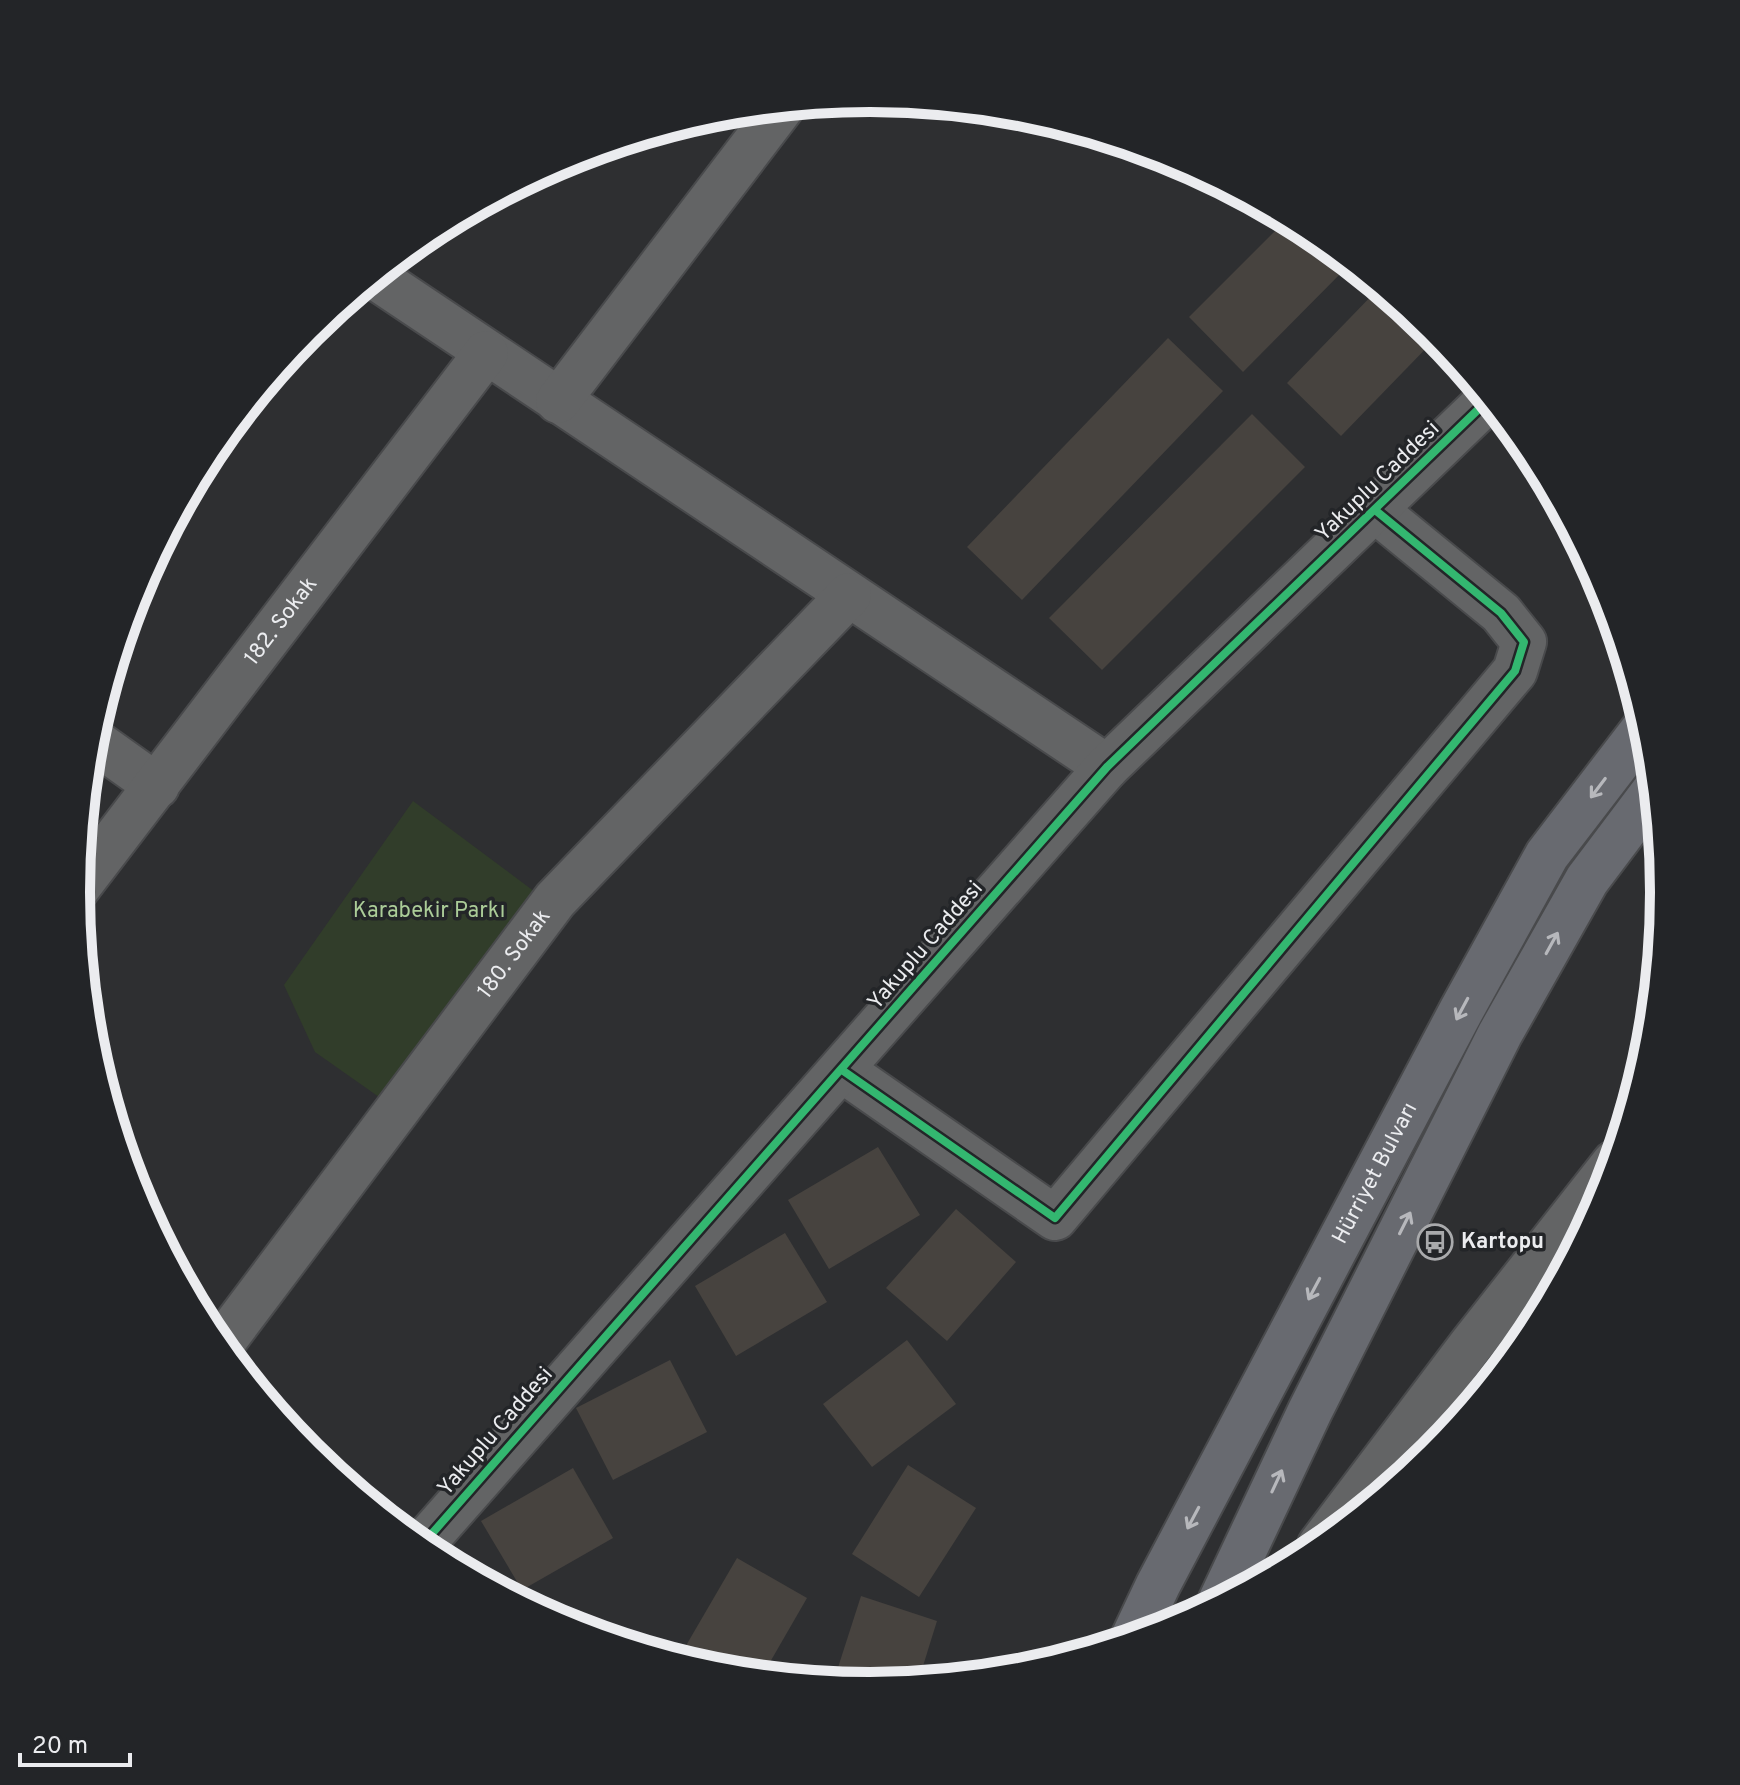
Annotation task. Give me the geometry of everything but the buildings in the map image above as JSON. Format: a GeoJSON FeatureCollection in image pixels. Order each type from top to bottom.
{"type":"FeatureCollection","features":[{"type":"Feature","properties":{"kind":"main road","name":"Hürriyet Bulvarı"},"geometry":{"type":"LineString","coordinates":[[1140,1624],[1461,1011],[1547,855],[1635,740]]}},
{"type":"Feature","properties":{"kind":"main road"},"geometry":{"type":"LineString","coordinates":[[1228,1585],[1310,1411],[1500,1034],[1587,880],[1644,804]]}},
{"type":"Feature","properties":{"kind":"street"},"geometry":{"type":"LineString","coordinates":[[558,401],[773,118]]}},
{"type":"Feature","properties":{"kind":"street"},"geometry":{"type":"LineString","coordinates":[[384,283],[1107,767]]}},
{"type":"Feature","properties":{"kind":"street","name":"182. Sokak"},"geometry":{"type":"LineString","coordinates":[[91,871],[486,353]]}},
{"type":"Feature","properties":{"kind":"street","name":"Yakuplu Caddesi"},"geometry":{"type":"LineString","coordinates":[[430,1536],[1107,767],[1480,407]]}},
{"type":"Feature","properties":{"kind":"street"},"geometry":{"type":"LineString","coordinates":[[842,1070],[1055,1218],[1515,671],[1524,642],[1501,613],[1375,510]]}},
{"type":"Feature","properties":{"kind":"street","name":"180. Sokak"},"geometry":{"type":"LineString","coordinates":[[228,1335],[555,900],[849,595]]}},
{"type":"Feature","properties":{"kind":"street"},"geometry":{"type":"LineString","coordinates":[[104,748],[157,786]]}},
{"type":"Feature","properties":{"kind":"street"},"geometry":{"type":"LineString","coordinates":[[1347,1510],[1590,1194]]}},
{"type":"Feature","properties":{"kind":"green space","name":"Karabekir Parkı"},"geometry":{"type":"Polygon","coordinates":[[[413,801],[539,895],[379,1097],[315,1052],[284,985],[413,801]]]}},
{"type":"Feature","properties":{"kind":"cycle path"},"geometry":{"type":"LineString","coordinates":[[430,1536],[1107,767],[1480,407]]}},
{"type":"Feature","properties":{"kind":"cycle path"},"geometry":{"type":"LineString","coordinates":[[842,1070],[1055,1218],[1515,671],[1524,642],[1501,613],[1375,510]]}},
{"type":"Feature","properties":{"kind":"place","name":"Kartopu"},"geometry":{"type":"Point","coordinates":[1435,1242]}}]}
